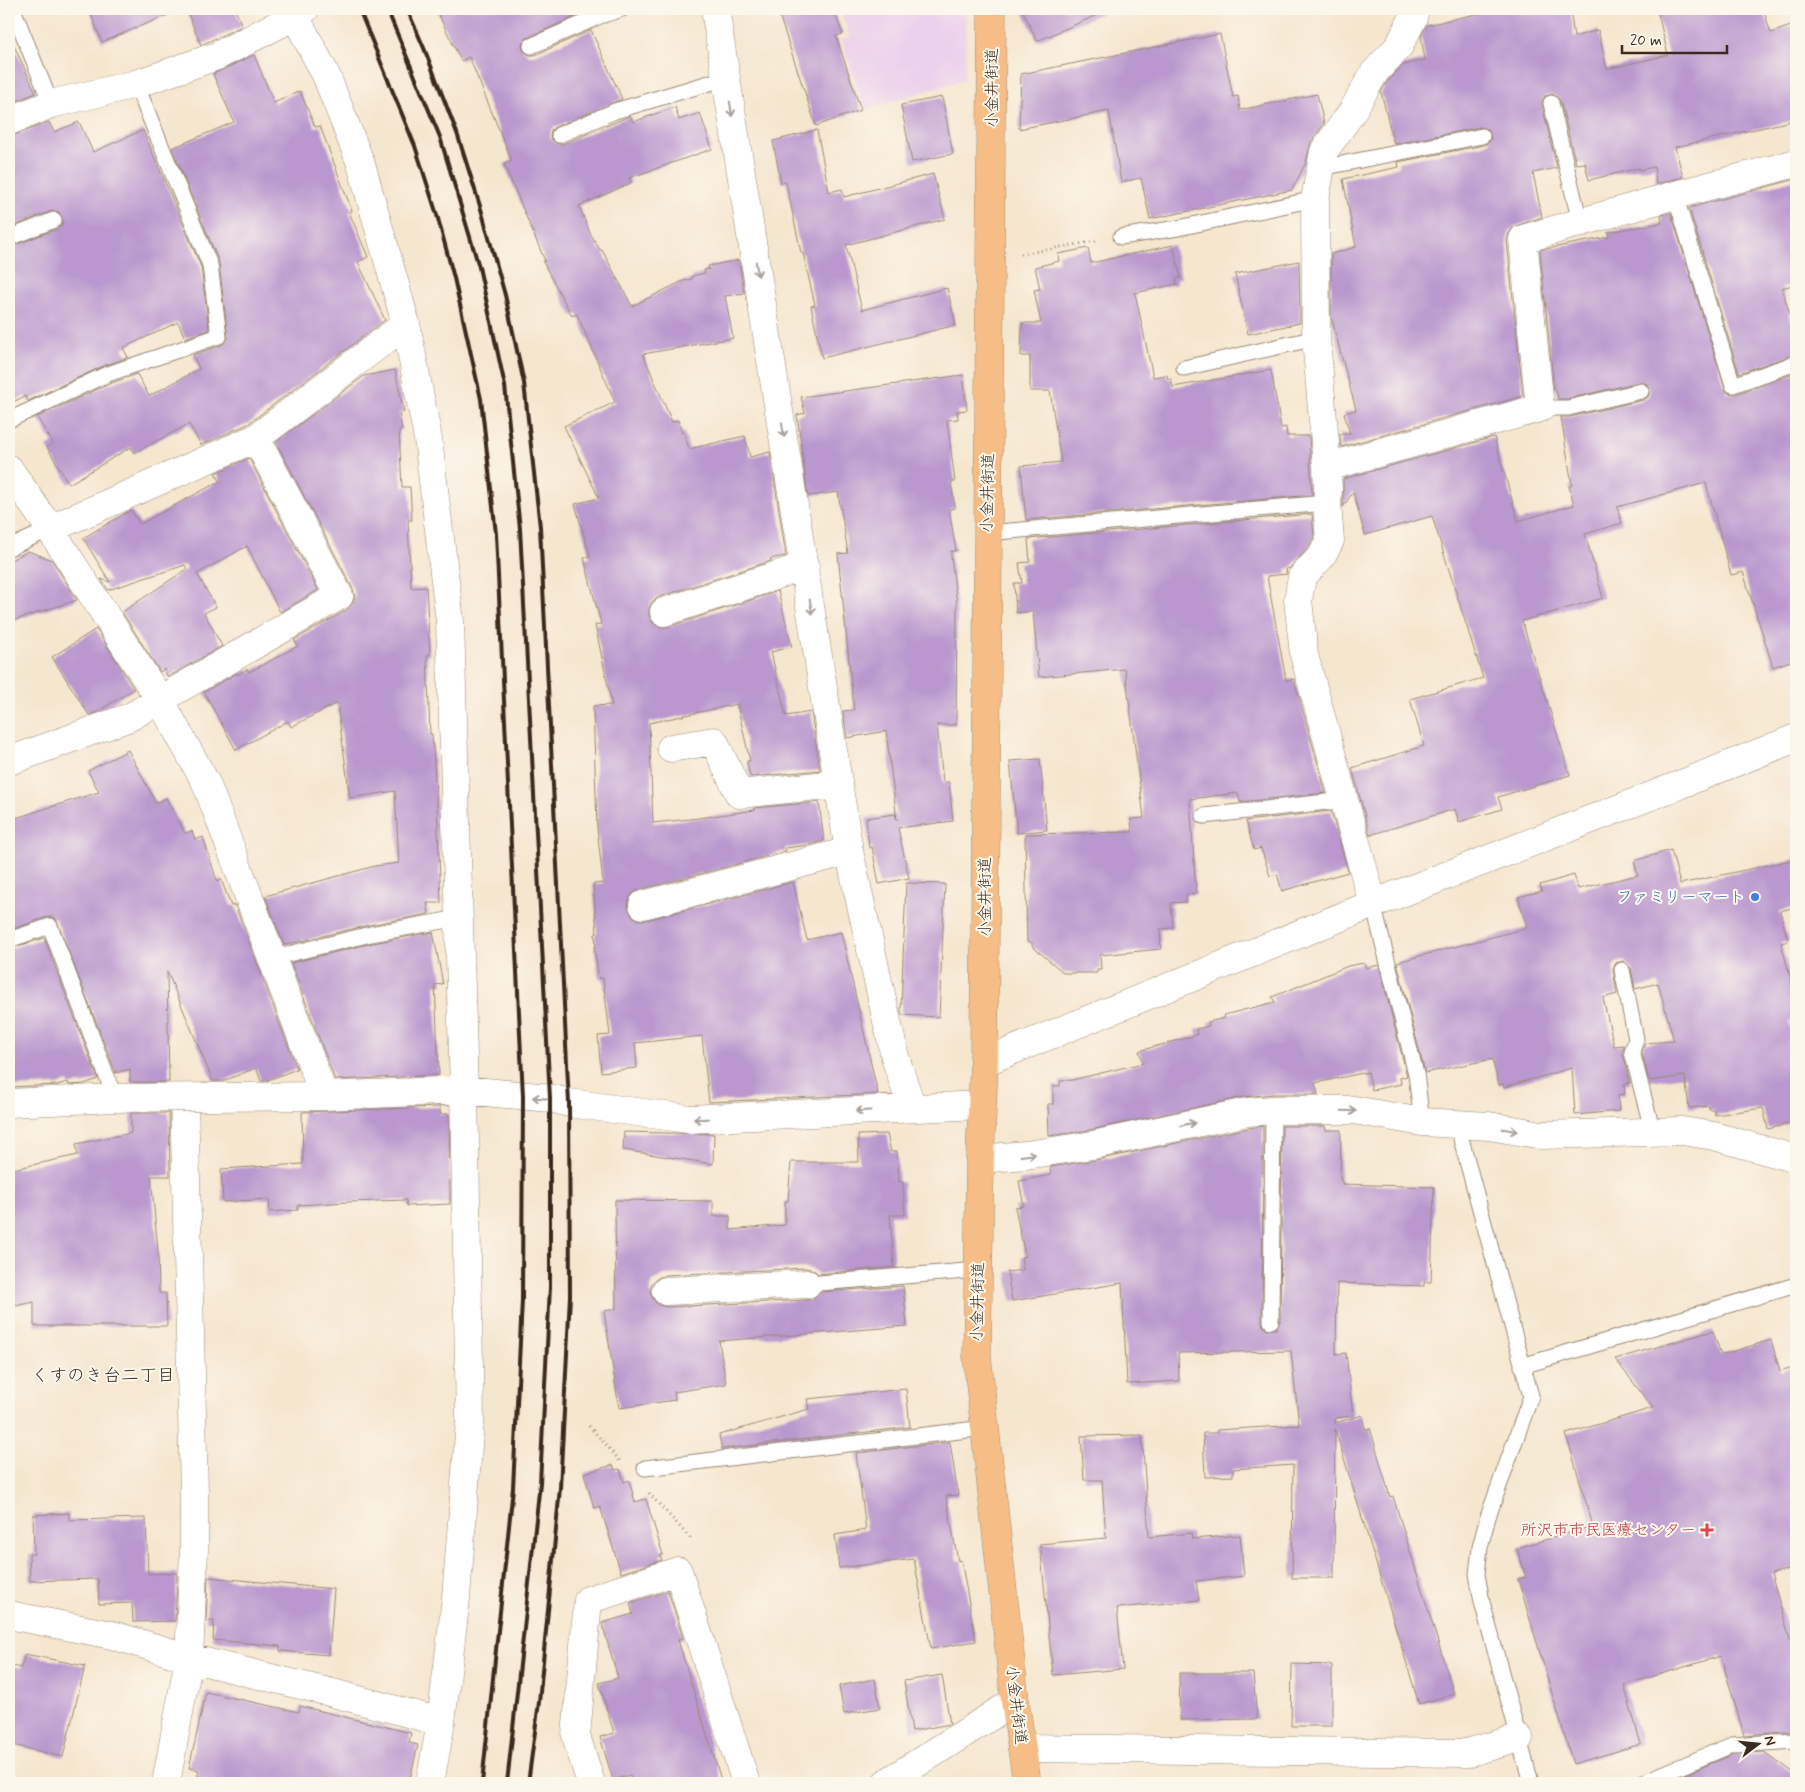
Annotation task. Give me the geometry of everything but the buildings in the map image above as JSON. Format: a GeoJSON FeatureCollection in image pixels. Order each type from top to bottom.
{"type":"FeatureCollection","features":[{"type":"Feature","properties":{"kind":"main road","name":"小金井街道"},"geometry":{"type":"LineString","coordinates":[[992,9],[984,1062],[981,1105],[977,1356],[1015,1702],[1027,1783]]}},
{"type":"Feature","properties":{"kind":"street"},"geometry":{"type":"LineString","coordinates":[[715,9],[849,851],[895,1057],[912,1108]]}},
{"type":"Feature","properties":{"kind":"street"},"geometry":{"type":"LineString","coordinates":[[1373,904],[1304,654],[1298,600],[1302,577],[1321,557],[1330,541],[1327,467],[1316,338],[1315,199],[1324,151],[1352,112],[1374,73],[1399,46],[1413,18],[1415,9]]}},
{"type":"Feature","properties":{"kind":"street"},"geometry":{"type":"LineString","coordinates":[[9,121],[51,104],[136,84],[217,56],[300,12],[361,164],[406,324],[428,439],[450,622],[464,1090],[470,1421],[456,1598],[441,1722],[430,1783]]}},
{"type":"Feature","properties":{"kind":"street"},"geometry":{"type":"LineString","coordinates":[[1327,467],[1540,408],[1523,239],[1675,194],[1796,163]]}},
{"type":"Feature","properties":{"kind":"street"},"geometry":{"type":"LineString","coordinates":[[50,529],[256,438],[406,324]]}},
{"type":"Feature","properties":{"kind":"street"},"geometry":{"type":"LineString","coordinates":[[9,761],[130,717],[339,596],[256,438]]}},
{"type":"Feature","properties":{"kind":"street"},"geometry":{"type":"LineString","coordinates":[[9,469],[160,700],[206,783],[324,1096]]}},
{"type":"Feature","properties":{"kind":"street"},"geometry":{"type":"LineString","coordinates":[[664,612],[805,566]]}},
{"type":"Feature","properties":{"kind":"street"},"geometry":{"type":"LineString","coordinates":[[984,1062],[1373,904],[1796,738]]}},
{"type":"Feature","properties":{"kind":"street"},"geometry":{"type":"LineString","coordinates":[[671,748],[714,741],[739,794],[838,784]]}},
{"type":"Feature","properties":{"kind":"street"},"geometry":{"type":"LineString","coordinates":[[643,905],[849,851]]}},
{"type":"Feature","properties":{"kind":"street"},"geometry":{"type":"LineString","coordinates":[[9,1103],[115,1098],[324,1096],[464,1090],[550,1098],[569,1103],[689,1119],[981,1105]]}},
{"type":"Feature","properties":{"kind":"street"},"geometry":{"type":"LineString","coordinates":[[166,1783],[189,1658],[194,1550],[184,1098]]}},
{"type":"Feature","properties":{"kind":"street"},"geometry":{"type":"LineString","coordinates":[[980,1159],[1026,1155],[1093,1145],[1247,1112],[1354,1110],[1422,1122],[1489,1126],[1542,1135],[1682,1131],[1714,1136],[1796,1159]]}},
{"type":"Feature","properties":{"kind":"street"},"geometry":{"type":"LineString","coordinates":[[666,1291],[807,1284]]}},
{"type":"Feature","properties":{"kind":"street"},"geometry":{"type":"LineString","coordinates":[[591,1783],[576,1736],[588,1600],[678,1571],[746,1783]]}},
{"type":"Feature","properties":{"kind":"street"},"geometry":{"type":"LineString","coordinates":[[9,1614],[112,1635],[189,1658],[333,1693],[441,1722]]}},
{"type":"Feature","properties":{"kind":"street"},"geometry":{"type":"LineString","coordinates":[[886,1783],[1015,1702]]}},
{"type":"Feature","properties":{"kind":"street"},"geometry":{"type":"LineString","coordinates":[[1022,1748],[1467,1753],[1519,1738]]}},
{"type":"Feature","properties":{"kind":"lane"},"geometry":{"type":"LineString","coordinates":[[13,9],[51,104]]}},
{"type":"Feature","properties":{"kind":"lane"},"geometry":{"type":"LineString","coordinates":[[531,46],[600,16],[622,9]]}},
{"type":"Feature","properties":{"kind":"lane"},"geometry":{"type":"LineString","coordinates":[[559,135],[616,111],[726,78]]}},
{"type":"Feature","properties":{"kind":"lane"},"geometry":{"type":"LineString","coordinates":[[9,420],[105,375],[219,336],[210,264],[136,84]]}},
{"type":"Feature","properties":{"kind":"lane"},"geometry":{"type":"LineString","coordinates":[[1550,103],[1580,222]]}},
{"type":"Feature","properties":{"kind":"lane"},"geometry":{"type":"LineString","coordinates":[[1321,168],[1482,136]]}},
{"type":"Feature","properties":{"kind":"lane"},"geometry":{"type":"LineString","coordinates":[[1675,194],[1733,385],[1796,363]]}},
{"type":"Feature","properties":{"kind":"lane"},"geometry":{"type":"LineString","coordinates":[[1121,237],[1178,228],[1315,199]]}},
{"type":"Feature","properties":{"kind":"lane"},"geometry":{"type":"LineString","coordinates":[[9,238],[54,220]]}},
{"type":"Feature","properties":{"kind":"lane"},"geometry":{"type":"LineString","coordinates":[[1184,368],[1316,338]]}},
{"type":"Feature","properties":{"kind":"lane"},"geometry":{"type":"LineString","coordinates":[[1540,408],[1568,408],[1641,391]]}},
{"type":"Feature","properties":{"kind":"lane"},"geometry":{"type":"LineString","coordinates":[[987,533],[1327,503]]}},
{"type":"Feature","properties":{"kind":"lane"},"geometry":{"type":"LineString","coordinates":[[9,548],[50,529]]}},
{"type":"Feature","properties":{"kind":"lane"},"geometry":{"type":"LineString","coordinates":[[1204,816],[1344,800]]}},
{"type":"Feature","properties":{"kind":"lane"},"geometry":{"type":"LineString","coordinates":[[1373,904],[1416,1074],[1422,1122]]}},
{"type":"Feature","properties":{"kind":"lane"},"geometry":{"type":"LineString","coordinates":[[272,958],[370,934],[459,918]]}},
{"type":"Feature","properties":{"kind":"lane"},"geometry":{"type":"LineString","coordinates":[[9,940],[50,926],[115,1098]]}},
{"type":"Feature","properties":{"kind":"lane"},"geometry":{"type":"LineString","coordinates":[[1622,970],[1636,1039],[1632,1052],[1653,1133]]}},
{"type":"Feature","properties":{"kind":"lane"},"geometry":{"type":"LineString","coordinates":[[1272,1321],[1274,1110]]}},
{"type":"Feature","properties":{"kind":"lane"},"geometry":{"type":"LineString","coordinates":[[1457,1124],[1531,1396],[1488,1517],[1480,1547],[1477,1574],[1482,1602],[1532,1783]]}},
{"type":"Feature","properties":{"kind":"lane"},"geometry":{"type":"LineString","coordinates":[[807,1284],[978,1270]]}},
{"type":"Feature","properties":{"kind":"lane"},"geometry":{"type":"LineString","coordinates":[[1522,1366],[1796,1285]]}},
{"type":"Feature","properties":{"kind":"lane"},"geometry":{"type":"LineString","coordinates":[[645,1468],[985,1428]]}},
{"type":"Feature","properties":{"kind":"lane"},"geometry":{"type":"LineString","coordinates":[[1641,1783],[1732,1745],[1796,1741]]}},
{"type":"Feature","properties":{"kind":"path"},"geometry":{"type":"LineString","coordinates":[[990,259],[1121,237]]}},
{"type":"Feature","properties":{"kind":"shaded area"},"geometry":{"type":"Polygon","coordinates":[[[840,9],[966,9],[965,79],[865,110],[842,40],[850,37],[840,9]]]}},
{"type":"Feature","properties":{"kind":"railway"},"geometry":{"type":"LineString","coordinates":[[359,9],[415,146],[437,215],[454,278],[481,399],[496,534],[523,1096],[522,1300],[513,1488],[482,1783]]}},
{"type":"Feature","properties":{"kind":"railway"},"geometry":{"type":"LineString","coordinates":[[387,9],[440,137],[479,267],[505,386],[520,529],[550,1098],[550,1287],[540,1483],[507,1783]]}},
{"type":"Feature","properties":{"kind":"railway"},"geometry":{"type":"LineString","coordinates":[[407,9],[457,133],[505,295],[524,383],[540,527],[569,1103],[570,1296],[560,1488],[539,1702],[528,1783]]}},
{"type":"Feature","properties":{"kind":"place","name":"ファミリーマート"},"geometry":{"type":"Point","coordinates":[1755,897]}},
{"type":"Feature","properties":{"kind":"place","name":"所沢市市民医療センター"},"geometry":{"type":"Point","coordinates":[1707,1530]}},
{"type":"Feature","properties":{"kind":"district","name":"くすのき台二丁目"},"geometry":{"type":"Point","coordinates":[103,1376]}}]}
